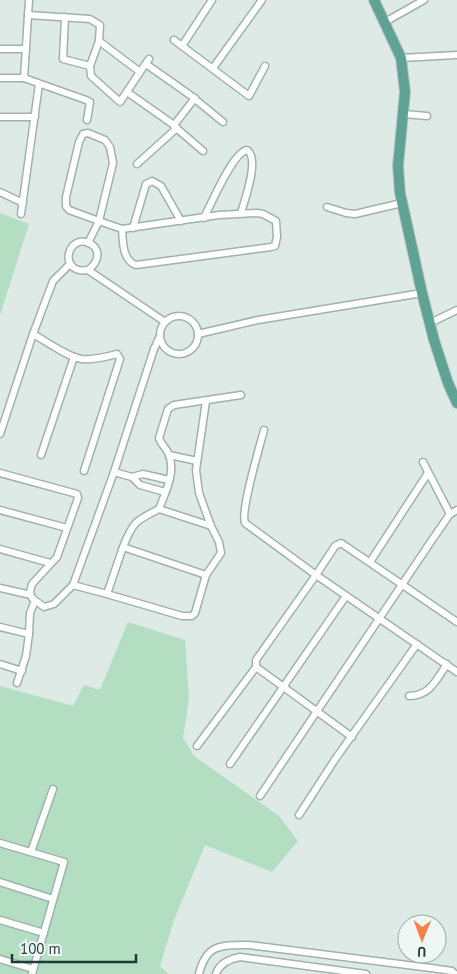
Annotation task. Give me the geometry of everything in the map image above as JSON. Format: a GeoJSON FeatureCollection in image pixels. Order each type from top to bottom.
{"type":"FeatureCollection","features":[{"type":"Feature","properties":{"kind":"main road"},"geometry":{"type":"LineString","coordinates":[[374,0],[401,58],[405,82],[398,179],[422,293],[443,371],[457,404]]}},
{"type":"Feature","properties":{"kind":"street"},"geometry":{"type":"LineString","coordinates":[[24,78],[29,0]]}},
{"type":"Feature","properties":{"kind":"street"},"geometry":{"type":"LineString","coordinates":[[182,46],[212,0]]}},
{"type":"Feature","properties":{"kind":"street"},"geometry":{"type":"LineString","coordinates":[[213,68],[262,0]]}},
{"type":"Feature","properties":{"kind":"street"},"geometry":{"type":"LineString","coordinates":[[385,22],[424,0]]}},
{"type":"Feature","properties":{"kind":"street"},"geometry":{"type":"LineString","coordinates":[[28,15],[90,19],[100,25],[99,41],[90,66],[91,76],[120,102],[148,61],[223,122]]}},
{"type":"Feature","properties":{"kind":"street"},"geometry":{"type":"LineString","coordinates":[[65,17],[63,59],[90,66]]}},
{"type":"Feature","properties":{"kind":"street"},"geometry":{"type":"LineString","coordinates":[[174,40],[249,96],[264,66]]}},
{"type":"Feature","properties":{"kind":"street"},"geometry":{"type":"LineString","coordinates":[[99,41],[140,72]]}},
{"type":"Feature","properties":{"kind":"street"},"geometry":{"type":"LineString","coordinates":[[0,49],[26,49]]}},
{"type":"Feature","properties":{"kind":"street"},"geometry":{"type":"LineString","coordinates":[[401,58],[457,55]]}},
{"type":"Feature","properties":{"kind":"street"},"geometry":{"type":"LineString","coordinates":[[0,78],[24,78],[90,102],[87,120]]}},
{"type":"Feature","properties":{"kind":"street"},"geometry":{"type":"LineString","coordinates":[[21,214],[39,84]]}},
{"type":"Feature","properties":{"kind":"street"},"geometry":{"type":"LineString","coordinates":[[127,92],[175,126],[203,151]]}},
{"type":"Feature","properties":{"kind":"street"},"geometry":{"type":"LineString","coordinates":[[137,164],[175,126],[194,98]]}},
{"type":"Feature","properties":{"kind":"street"},"geometry":{"type":"LineString","coordinates":[[404,114],[427,116]]}},
{"type":"Feature","properties":{"kind":"street"},"geometry":{"type":"LineString","coordinates":[[0,117],[35,117]]}},
{"type":"Feature","properties":{"kind":"street"},"geometry":{"type":"LineString","coordinates":[[88,243],[99,221],[113,163],[113,155],[106,140],[88,133],[83,134],[79,142],[66,197],[66,206],[69,210],[99,221],[122,229],[242,213],[263,214],[276,221],[277,237],[275,246],[136,265],[129,261],[126,256],[122,229]]}},
{"type":"Feature","properties":{"kind":"street"},"geometry":{"type":"LineString","coordinates":[[204,218],[230,166],[238,154],[246,150],[251,153],[253,163],[242,213]]}},
{"type":"Feature","properties":{"kind":"street"},"geometry":{"type":"LineString","coordinates":[[132,228],[146,184],[152,181],[161,186],[182,221]]}},
{"type":"Feature","properties":{"kind":"street"},"geometry":{"type":"LineString","coordinates":[[0,192],[23,203]]}},
{"type":"Feature","properties":{"kind":"street"},"geometry":{"type":"LineString","coordinates":[[327,207],[355,214],[402,203]]}},
{"type":"Feature","properties":{"kind":"street"},"geometry":{"type":"LineString","coordinates":[[88,270],[94,266],[97,260],[97,253],[94,247],[88,243],[76,243],[68,253],[70,264],[76,269],[88,270],[165,322]]}},
{"type":"Feature","properties":{"kind":"street"},"geometry":{"type":"LineString","coordinates":[[0,434],[33,334],[53,281],[70,264]]}},
{"type":"Feature","properties":{"kind":"street"},"geometry":{"type":"LineString","coordinates":[[198,334],[267,319],[422,293]]}},
{"type":"Feature","properties":{"kind":"street"},"geometry":{"type":"LineString","coordinates":[[430,323],[457,310]]}},
{"type":"Feature","properties":{"kind":"street"},"geometry":{"type":"LineString","coordinates":[[0,588],[33,598],[44,607],[49,606],[69,591],[73,585],[114,472],[154,349],[165,322],[173,317],[187,318],[195,324],[198,339],[193,348],[180,354],[175,354],[166,349],[160,336]]}},
{"type":"Feature","properties":{"kind":"street"},"geometry":{"type":"LineString","coordinates":[[33,334],[74,357],[82,359],[117,354],[120,359],[84,471]]}},
{"type":"Feature","properties":{"kind":"street"},"geometry":{"type":"LineString","coordinates":[[41,455],[74,357]]}},
{"type":"Feature","properties":{"kind":"street"},"geometry":{"type":"LineString","coordinates":[[159,509],[171,468],[169,455],[160,438],[168,408],[174,405],[241,395]]}},
{"type":"Feature","properties":{"kind":"street"},"geometry":{"type":"LineString","coordinates":[[73,585],[188,617],[195,613],[206,575],[221,553],[196,475],[206,401]]}},
{"type":"Feature","properties":{"kind":"street"},"geometry":{"type":"LineString","coordinates":[[264,430],[243,518],[245,522],[316,575],[457,672]]}},
{"type":"Feature","properties":{"kind":"street"},"geometry":{"type":"LineString","coordinates":[[169,455],[198,461]]}},
{"type":"Feature","properties":{"kind":"street"},"geometry":{"type":"LineString","coordinates":[[423,462],[450,514]]}},
{"type":"Feature","properties":{"kind":"street"},"geometry":{"type":"LineString","coordinates":[[114,472],[132,477],[140,485],[165,492]]}},
{"type":"Feature","properties":{"kind":"street"},"geometry":{"type":"LineString","coordinates":[[370,562],[428,473]]}},
{"type":"Feature","properties":{"kind":"street"},"geometry":{"type":"LineString","coordinates":[[132,477],[143,474],[169,480]]}},
{"type":"Feature","properties":{"kind":"street"},"geometry":{"type":"LineString","coordinates":[[1,476],[76,492],[78,498],[57,558],[32,584],[33,598],[30,613],[29,643],[17,683]]}},
{"type":"Feature","properties":{"kind":"street"},"geometry":{"type":"LineString","coordinates":[[107,594],[132,525],[142,517],[159,509],[211,526]]}},
{"type":"Feature","properties":{"kind":"street"},"geometry":{"type":"LineString","coordinates":[[0,510],[67,528]]}},
{"type":"Feature","properties":{"kind":"street"},"geometry":{"type":"LineString","coordinates":[[260,796],[450,514],[457,510]]}},
{"type":"Feature","properties":{"kind":"street"},"geometry":{"type":"LineString","coordinates":[[197,746],[256,667],[256,660],[338,544],[341,543],[370,562],[457,622]]}},
{"type":"Feature","properties":{"kind":"street"},"geometry":{"type":"LineString","coordinates":[[123,547],[206,575]]}},
{"type":"Feature","properties":{"kind":"street"},"geometry":{"type":"LineString","coordinates":[[0,550],[50,564]]}},
{"type":"Feature","properties":{"kind":"street"},"geometry":{"type":"LineString","coordinates":[[230,764],[346,596]]}},
{"type":"Feature","properties":{"kind":"street"},"geometry":{"type":"LineString","coordinates":[[0,627],[29,634]]}},
{"type":"Feature","properties":{"kind":"street"},"geometry":{"type":"LineString","coordinates":[[299,815],[417,644]]}},
{"type":"Feature","properties":{"kind":"street"},"geometry":{"type":"LineString","coordinates":[[0,664],[22,671]]}},
{"type":"Feature","properties":{"kind":"street"},"geometry":{"type":"LineString","coordinates":[[410,696],[418,696],[426,692],[446,664]]}},
{"type":"Feature","properties":{"kind":"street"},"geometry":{"type":"LineString","coordinates":[[256,667],[352,737]]}},
{"type":"Feature","properties":{"kind":"street"},"geometry":{"type":"LineString","coordinates":[[31,852],[53,789]]}},
{"type":"Feature","properties":{"kind":"street"},"geometry":{"type":"LineString","coordinates":[[0,842],[64,862],[33,972],[0,959]]}},
{"type":"Feature","properties":{"kind":"street"},"geometry":{"type":"LineString","coordinates":[[0,882],[54,899]]}},
{"type":"Feature","properties":{"kind":"street"},"geometry":{"type":"LineString","coordinates":[[0,920],[44,933]]}},
{"type":"Feature","properties":{"kind":"street"},"geometry":{"type":"LineString","coordinates":[[199,974],[207,952],[217,947],[235,945],[249,945],[431,968],[452,971],[455,974]]}},
{"type":"Feature","properties":{"kind":"street"},"geometry":{"type":"LineString","coordinates":[[216,974],[218,969],[229,960],[240,957],[366,974]]}},
{"type":"Feature","properties":{"kind":"green space"},"geometry":{"type":"Polygon","coordinates":[[[0,213],[29,224],[0,315],[0,213]]]}},
{"type":"Feature","properties":{"kind":"green space"},"geometry":{"type":"Polygon","coordinates":[[[128,622],[185,640],[189,698],[183,738],[194,756],[279,816],[298,841],[272,872],[205,845],[174,920],[160,966],[168,974],[0,974],[0,686],[73,706],[84,685],[100,690],[128,622]]]}}]}
